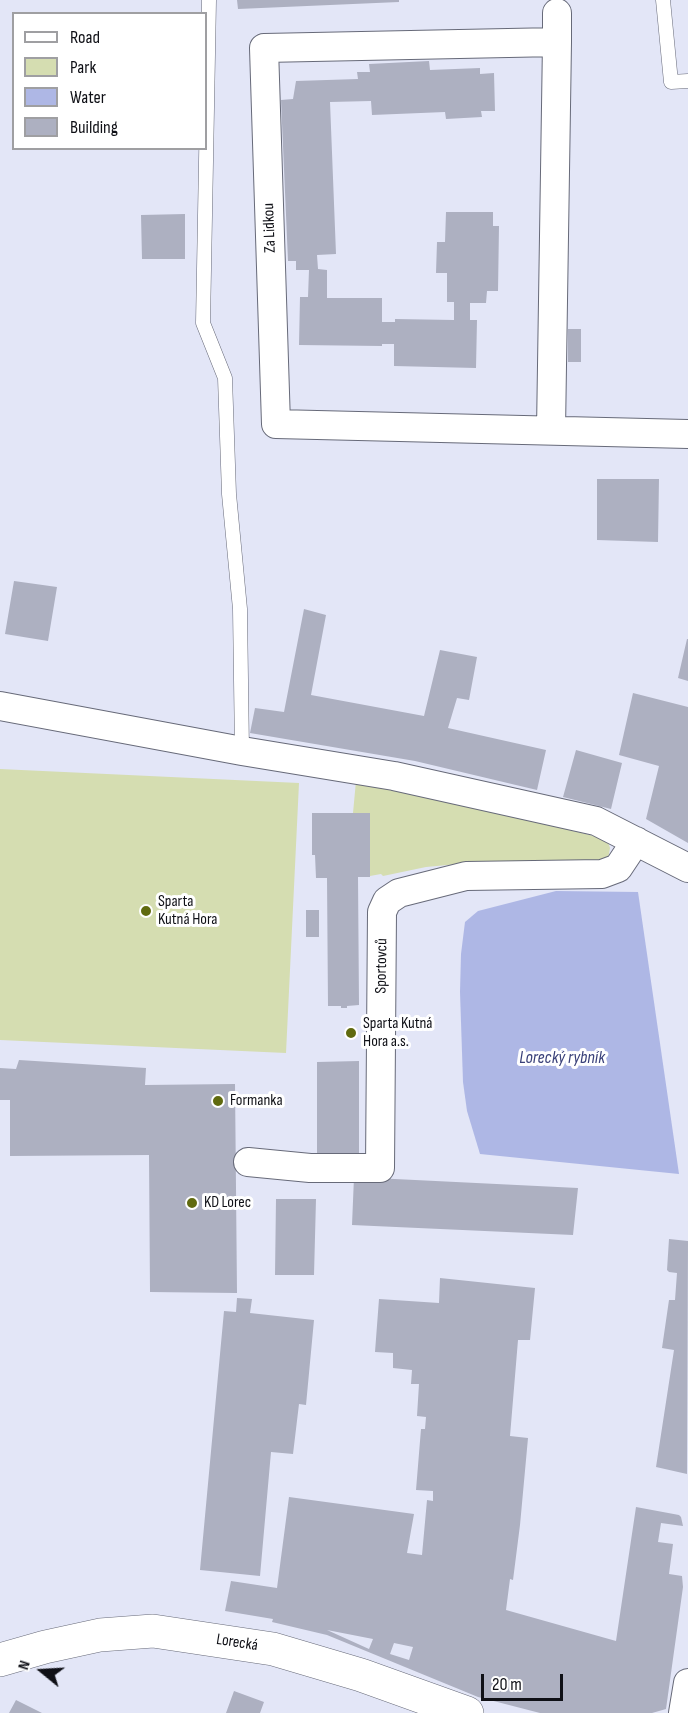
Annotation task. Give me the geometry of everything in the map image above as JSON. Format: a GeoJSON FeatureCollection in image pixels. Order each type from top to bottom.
{"type":"FeatureCollection","features":[{"type":"Feature","properties":{"kind":"street"},"geometry":{"type":"LineString","coordinates":[[551,430],[557,14]]}},
{"type":"Feature","properties":{"kind":"street","name":"Za Lidkou"},"geometry":{"type":"LineString","coordinates":[[557,42],[264,48],[276,424],[688,434]]}},
{"type":"Feature","properties":{"kind":"street"},"geometry":{"type":"LineString","coordinates":[[0,706],[394,776],[596,821],[688,868]]}},
{"type":"Feature","properties":{"kind":"street","name":"Sportovců"},"geometry":{"type":"LineString","coordinates":[[248,1162],[310,1168],[380,1168],[382,912],[387,901],[399,893],[466,876],[602,874],[618,868],[636,841]]}},
{"type":"Feature","properties":{"kind":"street","name":"Lorecká"},"geometry":{"type":"LineString","coordinates":[[0,1660],[100,1635],[153,1631],[273,1649],[361,1675],[467,1713]]}},
{"type":"Feature","properties":{"kind":"street"},"geometry":{"type":"LineString","coordinates":[[683,1713],[688,1683]]}},
{"type":"Feature","properties":{"kind":"lane"},"geometry":{"type":"LineString","coordinates":[[207,129],[209,0]]}},
{"type":"Feature","properties":{"kind":"lane"},"geometry":{"type":"LineString","coordinates":[[663,0],[671,82],[688,81]]}},
{"type":"Feature","properties":{"kind":"lane"},"geometry":{"type":"LineString","coordinates":[[207,150],[204,323],[225,378],[229,494],[240,609],[243,751]]}},
{"type":"Feature","properties":{"kind":"green space","name":"Sparta Kutná Hora"},"geometry":{"type":"Polygon","coordinates":[[[0,769],[299,783],[286,1053],[0,1040],[0,769]]]}},
{"type":"Feature","properties":{"kind":"green space"},"geometry":{"type":"Polygon","coordinates":[[[356,781],[418,793],[598,837],[608,842],[610,848],[608,859],[606,863],[458,864],[370,876],[353,813],[356,781]]]}},
{"type":"Feature","properties":{"kind":"water","name":"Lorecký rybník"},"geometry":{"type":"Polygon","coordinates":[[[556,891],[638,892],[679,1174],[480,1154],[467,1111],[463,1082],[460,992],[465,922],[478,911],[556,891]]]}},
{"type":"Feature","properties":{"kind":"building"},"geometry":{"type":"Polygon","coordinates":[[[237,0],[399,0],[399,2],[238,9],[237,0]]]}},
{"type":"Feature","properties":{"kind":"building"},"geometry":{"type":"Polygon","coordinates":[[[429,61],[430,70],[480,68],[480,74],[494,73],[495,111],[481,111],[482,117],[446,119],[445,112],[372,115],[371,101],[330,102],[336,254],[317,255],[318,269],[327,270],[327,298],[382,298],[382,322],[395,322],[395,319],[454,320],[454,302],[447,302],[447,273],[436,273],[437,242],[445,242],[446,212],[493,212],[493,226],[499,226],[498,291],[487,291],[486,303],[470,303],[470,320],[477,320],[476,368],[394,366],[394,344],[382,344],[382,346],[299,345],[300,297],[308,297],[309,270],[296,270],[296,261],[288,261],[281,100],[293,99],[296,81],[358,79],[357,72],[370,72],[369,64],[429,61]]]}},
{"type":"Feature","properties":{"kind":"building"},"geometry":{"type":"Polygon","coordinates":[[[185,214],[185,259],[142,259],[141,215],[185,214]]]}},
{"type":"Feature","properties":{"kind":"building"},"geometry":{"type":"Polygon","coordinates":[[[568,329],[581,329],[581,362],[568,362],[568,329]]]}},
{"type":"Feature","properties":{"kind":"building"},"geometry":{"type":"Polygon","coordinates":[[[597,479],[659,479],[658,542],[597,540],[597,479]]]}},
{"type":"Feature","properties":{"kind":"building"},"geometry":{"type":"Polygon","coordinates":[[[14,581],[57,587],[48,641],[5,634],[14,581]]]}},
{"type":"Feature","properties":{"kind":"building"},"geometry":{"type":"Polygon","coordinates":[[[304,609],[326,615],[311,695],[424,716],[440,650],[477,657],[469,700],[457,698],[448,728],[546,750],[537,790],[415,761],[250,733],[255,708],[284,712],[304,609]]]}},
{"type":"Feature","properties":{"kind":"building"},"geometry":{"type":"Polygon","coordinates":[[[688,639],[688,681],[678,678],[688,639]]]}},
{"type":"Feature","properties":{"kind":"building"},"geometry":{"type":"Polygon","coordinates":[[[633,693],[688,707],[688,843],[646,819],[659,766],[619,755],[633,693]]]}},
{"type":"Feature","properties":{"kind":"building"},"geometry":{"type":"Polygon","coordinates":[[[576,750],[622,763],[611,809],[563,797],[576,750]]]}},
{"type":"Feature","properties":{"kind":"building"},"geometry":{"type":"Polygon","coordinates":[[[312,813],[370,813],[370,877],[358,877],[359,1005],[347,1006],[347,1008],[328,1006],[327,878],[316,878],[315,855],[312,855],[312,813]]]}},
{"type":"Feature","properties":{"kind":"building"},"geometry":{"type":"Polygon","coordinates":[[[306,910],[319,910],[319,937],[306,937],[306,910]]]}},
{"type":"Feature","properties":{"kind":"building","name":"KD Lorec"},"geometry":{"type":"Polygon","coordinates":[[[19,1060],[146,1068],[145,1085],[235,1084],[237,1293],[150,1292],[149,1155],[10,1156],[10,1100],[0,1100],[0,1068],[16,1069],[19,1060]]]}},
{"type":"Feature","properties":{"kind":"building"},"geometry":{"type":"Polygon","coordinates":[[[359,1061],[359,1153],[317,1153],[317,1062],[359,1061]]]}},
{"type":"Feature","properties":{"kind":"building"},"geometry":{"type":"Polygon","coordinates":[[[354,1177],[578,1188],[573,1235],[352,1225],[354,1177]]]}},
{"type":"Feature","properties":{"kind":"building"},"geometry":{"type":"Polygon","coordinates":[[[276,1199],[316,1199],[314,1275],[275,1275],[276,1199]]]}},
{"type":"Feature","properties":{"kind":"building"},"geometry":{"type":"Polygon","coordinates":[[[669,1239],[688,1241],[687,1474],[656,1467],[674,1350],[662,1348],[669,1300],[675,1300],[677,1273],[667,1270],[669,1239]]]}},
{"type":"Feature","properties":{"kind":"building"},"geometry":{"type":"Polygon","coordinates":[[[440,1278],[535,1288],[530,1340],[518,1340],[510,1436],[528,1438],[513,1580],[510,1579],[506,1610],[616,1641],[636,1507],[681,1517],[683,1526],[661,1523],[658,1542],[673,1544],[669,1574],[682,1576],[683,1587],[666,1709],[652,1713],[540,1713],[478,1697],[327,1635],[272,1622],[273,1619],[225,1611],[231,1581],[277,1588],[289,1497],[414,1514],[407,1553],[422,1555],[427,1500],[433,1501],[433,1491],[416,1490],[421,1429],[425,1429],[426,1417],[417,1416],[419,1384],[411,1384],[412,1370],[393,1368],[393,1353],[375,1352],[379,1299],[439,1303],[440,1278]],[[327,1630],[369,1649],[373,1639],[327,1630]],[[394,1643],[390,1654],[409,1660],[413,1647],[394,1643]]]}},
{"type":"Feature","properties":{"kind":"building"},"geometry":{"type":"Polygon","coordinates":[[[237,1298],[252,1299],[250,1313],[314,1320],[306,1405],[299,1404],[293,1454],[271,1452],[260,1576],[200,1570],[224,1311],[236,1312],[237,1298]]]}},
{"type":"Feature","properties":{"kind":"building"},"geometry":{"type":"Polygon","coordinates":[[[234,1691],[264,1702],[260,1713],[226,1713],[234,1691]]]}},
{"type":"Feature","properties":{"kind":"building"},"geometry":{"type":"Polygon","coordinates":[[[16,1700],[42,1713],[9,1713],[16,1700]]]}},
{"type":"Feature","properties":{"kind":"place","name":"Sparta Kutná Hora"},"geometry":{"type":"Point","coordinates":[146,911]}},
{"type":"Feature","properties":{"kind":"place","name":"Sparta Kutná Hora a.s."},"geometry":{"type":"Point","coordinates":[351,1033]}},
{"type":"Feature","properties":{"kind":"place","name":"Formanka"},"geometry":{"type":"Point","coordinates":[218,1101]}},
{"type":"Feature","properties":{"kind":"place","name":"KD Lorec"},"geometry":{"type":"Point","coordinates":[192,1203]}}]}
